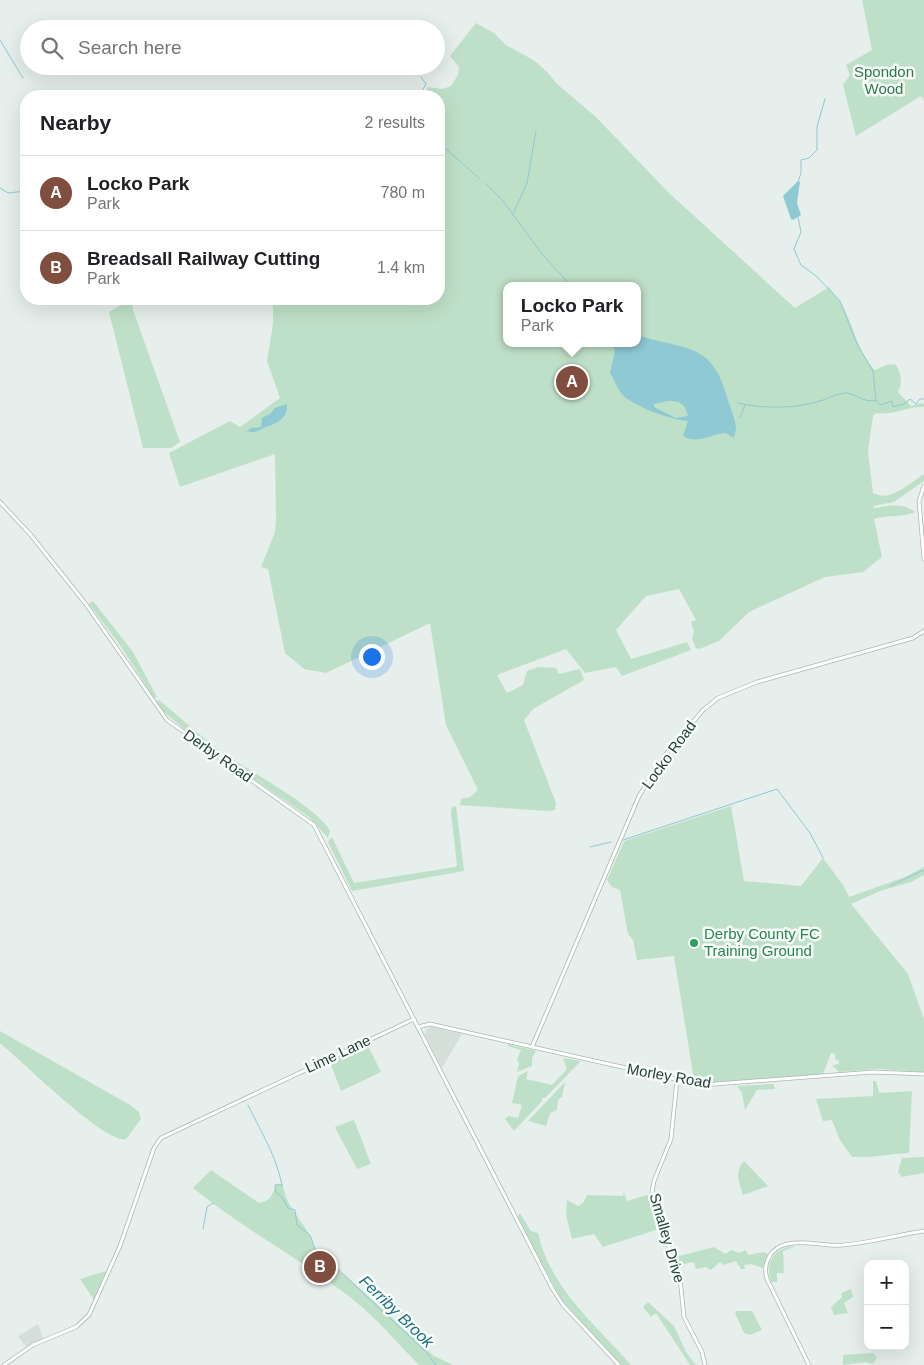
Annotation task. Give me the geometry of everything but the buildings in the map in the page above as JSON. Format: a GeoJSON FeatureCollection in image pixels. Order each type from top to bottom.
{"type":"FeatureCollection","features":[{"type":"Feature","properties":{"kind":"street"},"geometry":{"type":"LineString","coordinates":[[924,486],[919,501],[924,559]]}},
{"type":"Feature","properties":{"kind":"street","name":"Derby Road"},"geometry":{"type":"LineString","coordinates":[[0,502],[30,534],[85,603],[167,720],[314,825],[414,1019]]}},
{"type":"Feature","properties":{"kind":"street","name":"Locko Road"},"geometry":{"type":"LineString","coordinates":[[532,1047],[639,796],[666,754],[703,710],[718,698],[750,684],[913,638],[924,631]]}},
{"type":"Feature","properties":{"kind":"street"},"geometry":{"type":"LineString","coordinates":[[414,1019],[552,1288],[563,1305],[619,1365]]}},
{"type":"Feature","properties":{"kind":"street","name":"Lime Lane"},"geometry":{"type":"LineString","coordinates":[[4,1365],[33,1345],[76,1327],[89,1315],[120,1246],[154,1148],[161,1138],[414,1019]]}},
{"type":"Feature","properties":{"kind":"street","name":"Morley Road"},"geometry":{"type":"LineString","coordinates":[[418,1027],[430,1024],[677,1080],[717,1085],[874,1072],[924,1074]]}},
{"type":"Feature","properties":{"kind":"street","name":"Smalley Drive"},"geometry":{"type":"LineString","coordinates":[[677,1080],[671,1139],[654,1180],[652,1192],[662,1228],[682,1284],[684,1317],[702,1352],[705,1365]]}},
{"type":"Feature","properties":{"kind":"street"},"geometry":{"type":"LineString","coordinates":[[807,1364],[767,1279],[766,1267],[771,1254],[779,1247],[788,1244],[845,1245],[924,1231]]}},
{"type":"Feature","properties":{"kind":"shaded area"},"geometry":{"type":"Polygon","coordinates":[[[431,1027],[462,1034],[442,1068],[425,1035],[426,1030],[431,1027]]]}},
{"type":"Feature","properties":{"kind":"shaded area"},"geometry":{"type":"Polygon","coordinates":[[[38,1324],[43,1339],[26,1347],[18,1336],[38,1324]]]}},
{"type":"Feature","properties":{"kind":"green space","name":"Spondon Wood"},"geometry":{"type":"Polygon","coordinates":[[[862,0],[924,0],[924,100],[921,96],[856,136],[843,85],[850,75],[846,65],[872,50],[862,0]]]}},
{"type":"Feature","properties":{"kind":"green space"},"geometry":{"type":"Polygon","coordinates":[[[476,23],[494,33],[506,45],[535,61],[557,84],[596,117],[669,193],[795,308],[829,287],[843,307],[860,348],[869,363],[875,370],[886,365],[895,364],[901,378],[898,392],[911,406],[920,403],[924,404],[924,407],[882,414],[876,413],[873,416],[868,451],[873,493],[886,495],[893,493],[924,474],[924,481],[894,502],[873,506],[874,508],[900,506],[915,512],[874,519],[882,557],[863,572],[825,577],[749,612],[719,641],[699,649],[696,648],[692,638],[694,632],[691,622],[696,620],[679,589],[646,596],[616,630],[631,659],[687,642],[691,650],[622,676],[616,667],[585,673],[566,649],[497,675],[507,693],[523,685],[527,671],[538,667],[556,668],[559,674],[580,669],[584,680],[533,709],[524,720],[556,803],[555,810],[547,811],[460,805],[461,799],[470,797],[478,790],[446,725],[430,623],[326,673],[304,669],[285,653],[268,569],[261,567],[275,532],[275,454],[180,487],[169,453],[230,421],[240,427],[280,398],[267,361],[273,324],[273,305],[445,305],[445,90],[426,90],[428,87],[442,89],[451,86],[458,75],[459,67],[450,56],[476,23]]]}},
{"type":"Feature","properties":{"kind":"green space"},"geometry":{"type":"Polygon","coordinates":[[[121,305],[133,305],[133,310],[180,442],[171,448],[143,448],[109,312],[121,305]]]}},
{"type":"Feature","properties":{"kind":"green space"},"geometry":{"type":"Polygon","coordinates":[[[93,601],[133,652],[157,697],[154,698],[120,645],[89,604],[93,601]]]}},
{"type":"Feature","properties":{"kind":"green space"},"geometry":{"type":"Polygon","coordinates":[[[159,700],[222,752],[312,811],[330,831],[328,838],[309,817],[197,740],[163,711],[156,701],[159,700]]]}},
{"type":"Feature","properties":{"kind":"green space"},"geometry":{"type":"Polygon","coordinates":[[[456,806],[464,871],[352,891],[328,842],[332,837],[354,883],[455,867],[457,865],[451,813],[452,807],[456,806]]]}},
{"type":"Feature","properties":{"kind":"green space","name":"Derby County FC Training Ground"},"geometry":{"type":"Polygon","coordinates":[[[731,806],[744,881],[801,886],[823,858],[843,885],[849,897],[905,877],[924,867],[924,875],[911,882],[880,891],[851,904],[908,974],[924,1019],[924,1072],[879,1069],[839,1072],[832,1065],[839,1064],[839,1061],[835,1059],[835,1054],[831,1053],[823,1074],[710,1084],[694,1080],[674,956],[637,960],[633,940],[628,934],[620,890],[612,887],[607,880],[624,841],[731,806]]]}},
{"type":"Feature","properties":{"kind":"green space"},"geometry":{"type":"Polygon","coordinates":[[[0,1031],[130,1105],[139,1112],[141,1119],[126,1139],[116,1137],[101,1129],[63,1099],[0,1043],[0,1031]]]}},
{"type":"Feature","properties":{"kind":"green space"},"geometry":{"type":"Polygon","coordinates":[[[367,1044],[381,1072],[341,1091],[330,1062],[367,1044]]]}},
{"type":"Feature","properties":{"kind":"green space"},"geometry":{"type":"Polygon","coordinates":[[[508,1044],[536,1051],[532,1058],[532,1066],[517,1072],[519,1063],[517,1060],[521,1050],[508,1046],[508,1044]]]}},
{"type":"Feature","properties":{"kind":"green space"},"geometry":{"type":"Polygon","coordinates":[[[563,1058],[581,1061],[545,1098],[542,1098],[542,1101],[514,1131],[505,1119],[508,1116],[518,1118],[522,1105],[512,1103],[518,1076],[528,1071],[526,1079],[552,1085],[567,1069],[563,1058]]]}},
{"type":"Feature","properties":{"kind":"green space"},"geometry":{"type":"Polygon","coordinates":[[[873,1081],[876,1081],[879,1092],[882,1093],[912,1091],[909,1153],[852,1157],[840,1140],[832,1120],[823,1121],[816,1099],[873,1096],[873,1081]]]}},
{"type":"Feature","properties":{"kind":"green space"},"geometry":{"type":"Polygon","coordinates":[[[565,1082],[562,1097],[558,1100],[557,1110],[550,1113],[546,1126],[528,1121],[565,1082]]]}},
{"type":"Feature","properties":{"kind":"green space"},"geometry":{"type":"Polygon","coordinates":[[[773,1084],[775,1089],[757,1090],[745,1110],[742,1093],[737,1086],[773,1084]]]}},
{"type":"Feature","properties":{"kind":"green space"},"geometry":{"type":"Polygon","coordinates":[[[354,1120],[371,1164],[357,1169],[335,1127],[354,1120]]]}},
{"type":"Feature","properties":{"kind":"green space"},"geometry":{"type":"Polygon","coordinates":[[[924,1157],[924,1173],[902,1177],[898,1172],[902,1158],[924,1157]]]}},
{"type":"Feature","properties":{"kind":"green space"},"geometry":{"type":"Polygon","coordinates":[[[744,1161],[768,1186],[743,1195],[738,1173],[744,1161]]]}},
{"type":"Feature","properties":{"kind":"green space"},"geometry":{"type":"Polygon","coordinates":[[[211,1170],[259,1203],[269,1199],[276,1184],[283,1184],[287,1200],[311,1238],[314,1247],[434,1356],[453,1365],[419,1365],[360,1305],[332,1283],[232,1217],[193,1188],[211,1170]]]}},
{"type":"Feature","properties":{"kind":"green space"},"geometry":{"type":"Polygon","coordinates":[[[624,1192],[627,1201],[650,1194],[659,1229],[603,1247],[594,1234],[572,1239],[566,1215],[567,1200],[578,1206],[583,1203],[587,1195],[623,1196],[624,1192]]]}},
{"type":"Feature","properties":{"kind":"green space"},"geometry":{"type":"Polygon","coordinates":[[[520,1213],[531,1231],[538,1233],[544,1253],[563,1288],[631,1365],[621,1365],[561,1299],[517,1217],[520,1213]]]}},
{"type":"Feature","properties":{"kind":"green space"},"geometry":{"type":"Polygon","coordinates":[[[796,1246],[783,1251],[784,1273],[777,1273],[777,1282],[771,1282],[769,1268],[773,1257],[782,1249],[796,1246]]]}},
{"type":"Feature","properties":{"kind":"green space"},"geometry":{"type":"Polygon","coordinates":[[[714,1247],[725,1254],[732,1250],[739,1253],[745,1250],[749,1255],[763,1252],[768,1254],[763,1268],[751,1264],[744,1265],[745,1269],[741,1269],[736,1261],[723,1265],[720,1262],[711,1270],[706,1267],[696,1269],[694,1262],[678,1265],[675,1257],[714,1247]]]}},
{"type":"Feature","properties":{"kind":"green space"},"geometry":{"type":"Polygon","coordinates":[[[106,1271],[94,1300],[80,1279],[106,1271]]]}},
{"type":"Feature","properties":{"kind":"green space"},"geometry":{"type":"Polygon","coordinates":[[[851,1289],[853,1297],[844,1303],[848,1313],[834,1315],[831,1307],[842,1297],[841,1293],[851,1289]]]}},
{"type":"Feature","properties":{"kind":"green space"},"geometry":{"type":"Polygon","coordinates":[[[648,1302],[674,1326],[686,1352],[696,1365],[690,1365],[656,1313],[651,1317],[643,1307],[648,1302]]]}},
{"type":"Feature","properties":{"kind":"green space"},"geometry":{"type":"Polygon","coordinates":[[[737,1311],[752,1311],[762,1330],[750,1335],[744,1333],[735,1313],[737,1311]]]}},
{"type":"Feature","properties":{"kind":"green space"},"geometry":{"type":"Polygon","coordinates":[[[873,1353],[877,1358],[873,1364],[865,1362],[843,1365],[843,1355],[873,1353]]]}},
{"type":"Feature","properties":{"kind":"water"},"geometry":{"type":"Polygon","coordinates":[[[798,181],[800,182],[797,203],[801,215],[793,220],[783,196],[798,181]]]}},
{"type":"Feature","properties":{"kind":"water"},"geometry":{"type":"Polygon","coordinates":[[[641,336],[681,346],[703,356],[720,377],[736,428],[734,438],[726,433],[699,439],[688,438],[683,436],[688,421],[672,418],[652,412],[626,398],[621,393],[610,373],[615,350],[613,347],[641,347],[641,336]],[[668,401],[654,404],[654,407],[676,418],[688,416],[684,406],[679,402],[668,401]]]}},
{"type":"Feature","properties":{"kind":"water"},"geometry":{"type":"Polygon","coordinates":[[[287,404],[286,413],[275,424],[253,432],[247,431],[251,428],[261,427],[262,418],[270,414],[275,408],[287,404]]]}},
{"type":"Feature","properties":{"kind":"waterway"},"geometry":{"type":"LineString","coordinates":[[0,40],[20,73]]}},
{"type":"Feature","properties":{"kind":"waterway"},"geometry":{"type":"LineString","coordinates":[[421,77],[426,84],[422,90]]}},
{"type":"Feature","properties":{"kind":"waterway"},"geometry":{"type":"LineString","coordinates":[[798,182],[801,173],[801,160],[809,158],[817,150],[817,127],[825,99]]}},
{"type":"Feature","properties":{"kind":"waterway"},"geometry":{"type":"LineString","coordinates":[[513,214],[527,183],[536,131]]}},
{"type":"Feature","properties":{"kind":"waterway"},"geometry":{"type":"LineString","coordinates":[[445,148],[480,179]]}},
{"type":"Feature","properties":{"kind":"waterway"},"geometry":{"type":"LineString","coordinates":[[485,183],[503,201],[542,254],[567,282]]}},
{"type":"Feature","properties":{"kind":"waterway"},"geometry":{"type":"LineString","coordinates":[[0,188],[8,193],[20,192]]}},
{"type":"Feature","properties":{"kind":"waterway"},"geometry":{"type":"LineString","coordinates":[[798,217],[801,232],[794,249],[801,265],[815,275],[840,301],[857,344],[873,371],[876,400]]}},
{"type":"Feature","properties":{"kind":"waterway"},"geometry":{"type":"LineString","coordinates":[[738,403],[770,407],[802,405],[845,393],[867,400],[876,400],[880,405],[892,401],[893,407],[904,404],[910,399],[916,404],[920,399],[924,399]]}},
{"type":"Feature","properties":{"kind":"waterway"},"geometry":{"type":"LineString","coordinates":[[740,418],[745,405]]}},
{"type":"Feature","properties":{"kind":"waterway"},"geometry":{"type":"LineString","coordinates":[[623,840],[777,789],[810,833],[823,858]]}},
{"type":"Feature","properties":{"kind":"waterway"},"geometry":{"type":"LineString","coordinates":[[590,847],[611,842]]}},
{"type":"Feature","properties":{"kind":"waterway"},"geometry":{"type":"LineString","coordinates":[[890,886],[924,870]]}},
{"type":"Feature","properties":{"kind":"waterway","name":"Ferriby Brook"},"geometry":{"type":"LineString","coordinates":[[248,1105],[276,1164],[282,1185],[275,1185],[276,1192],[282,1197],[288,1208],[295,1210],[297,1225],[310,1235],[315,1249],[340,1271]]}},
{"type":"Feature","properties":{"kind":"waterway"},"geometry":{"type":"LineString","coordinates":[[203,1229],[207,1207],[213,1203]]}},
{"type":"Feature","properties":{"kind":"waterway","name":"Ferriby Brook"},"geometry":{"type":"LineString","coordinates":[[342,1273],[425,1351],[436,1365]]}},
{"type":"Feature","properties":{"kind":"place","name":"Locko Park"},"geometry":{"type":"Point","coordinates":[572,382]}},
{"type":"Feature","properties":{"kind":"place","name":"Derby County FC Training Ground"},"geometry":{"type":"Point","coordinates":[694,943]}},
{"type":"Feature","properties":{"kind":"place","name":"Breadsall Railway Cutting"},"geometry":{"type":"Point","coordinates":[320,1267]}}]}
